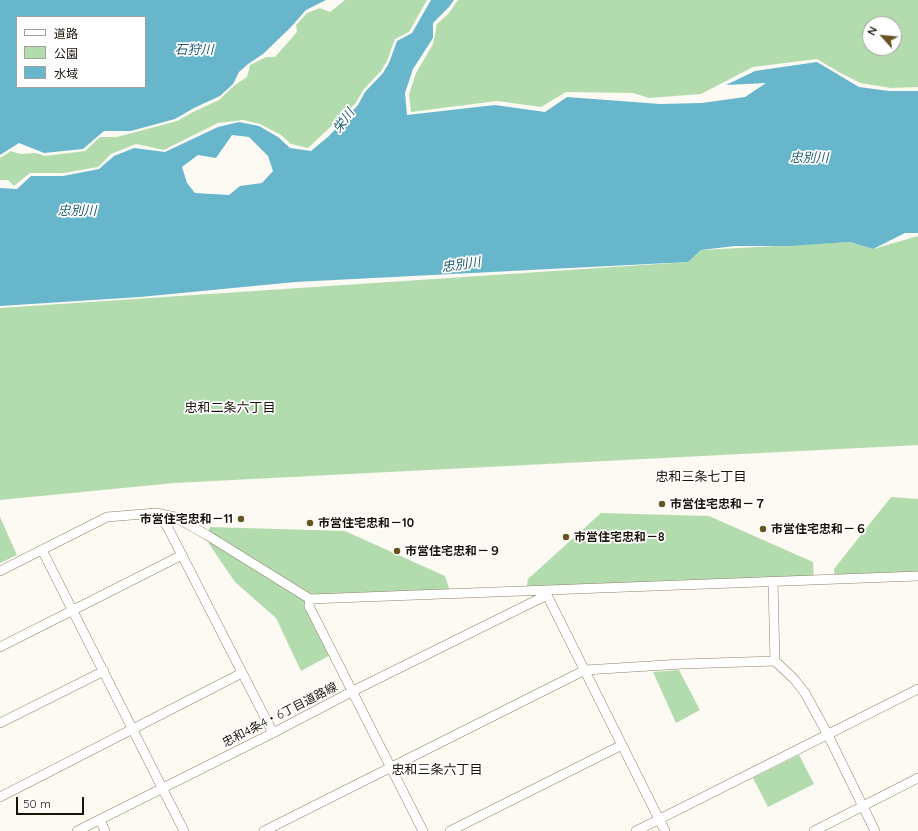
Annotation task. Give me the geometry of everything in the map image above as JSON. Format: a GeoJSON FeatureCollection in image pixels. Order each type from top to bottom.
{"type":"FeatureCollection","features":[{"type":"Feature","properties":{"kind":"street"},"geometry":{"type":"LineString","coordinates":[[156,513],[167,526],[273,733]]}},
{"type":"Feature","properties":{"kind":"street"},"geometry":{"type":"LineString","coordinates":[[0,571],[107,517],[156,513],[175,518],[207,535],[310,599],[546,593],[918,576]]}},
{"type":"Feature","properties":{"kind":"street"},"geometry":{"type":"LineString","coordinates":[[42,550],[104,670],[184,831]]}},
{"type":"Feature","properties":{"kind":"street"},"geometry":{"type":"LineString","coordinates":[[0,647],[182,555]]}},
{"type":"Feature","properties":{"kind":"street"},"geometry":{"type":"LineString","coordinates":[[773,582],[775,661],[794,679],[805,693],[828,735],[875,831]]}},
{"type":"Feature","properties":{"kind":"street"},"geometry":{"type":"LineString","coordinates":[[310,599],[309,606],[353,691],[546,593]]}},
{"type":"Feature","properties":{"kind":"street"},"geometry":{"type":"LineString","coordinates":[[546,593],[665,831]]}},
{"type":"Feature","properties":{"kind":"street"},"geometry":{"type":"LineString","coordinates":[[264,831],[585,670],[682,664],[775,661]]}},
{"type":"Feature","properties":{"kind":"street"},"geometry":{"type":"LineString","coordinates":[[0,723],[104,670]]}},
{"type":"Feature","properties":{"kind":"street"},"geometry":{"type":"LineString","coordinates":[[0,797],[242,672]]}},
{"type":"Feature","properties":{"kind":"street"},"geometry":{"type":"LineString","coordinates":[[636,831],[918,689]]}},
{"type":"Feature","properties":{"kind":"street","name":"忠和4条4・6丁目道路線"},"geometry":{"type":"LineString","coordinates":[[77,831],[273,733],[353,691],[423,831]]}},
{"type":"Feature","properties":{"kind":"street"},"geometry":{"type":"LineString","coordinates":[[450,831],[622,745]]}},
{"type":"Feature","properties":{"kind":"street"},"geometry":{"type":"LineString","coordinates":[[814,831],[918,778]]}},
{"type":"Feature","properties":{"kind":"street"},"geometry":{"type":"LineString","coordinates":[[100,820],[105,831]]}},
{"type":"Feature","properties":{"kind":"green space"},"geometry":{"type":"Polygon","coordinates":[[[345,0],[427,0],[409,32],[395,39],[387,61],[381,71],[364,89],[355,104],[308,148],[291,144],[281,135],[260,124],[243,120],[218,123],[164,150],[136,144],[111,154],[98,167],[64,173],[30,173],[14,186],[8,180],[0,180],[0,158],[11,151],[20,154],[36,153],[45,156],[85,151],[100,137],[117,137],[177,121],[219,100],[235,85],[247,77],[250,65],[266,57],[275,57],[297,32],[296,25],[307,13],[320,8],[330,12],[345,0]]]}},
{"type":"Feature","properties":{"kind":"green space"},"geometry":{"type":"Polygon","coordinates":[[[458,0],[918,0],[918,87],[891,88],[860,83],[817,59],[753,67],[701,94],[649,98],[633,93],[566,92],[541,107],[497,101],[411,112],[409,94],[416,73],[433,44],[437,24],[448,14],[458,0]]]}},
{"type":"Feature","properties":{"kind":"green space"},"geometry":{"type":"Polygon","coordinates":[[[918,236],[918,445],[174,483],[0,500],[0,308],[688,262],[701,250],[850,242],[873,249],[918,236]]]}},
{"type":"Feature","properties":{"kind":"green space"},"geometry":{"type":"Polygon","coordinates":[[[891,497],[918,499],[918,576],[835,579],[834,569],[891,497]]]}},
{"type":"Feature","properties":{"kind":"green space"},"geometry":{"type":"Polygon","coordinates":[[[601,513],[709,516],[813,562],[814,580],[526,592],[528,579],[601,513]]]}},
{"type":"Feature","properties":{"kind":"green space"},"geometry":{"type":"Polygon","coordinates":[[[0,517],[17,555],[0,563],[0,517]]]}},
{"type":"Feature","properties":{"kind":"green space"},"geometry":{"type":"Polygon","coordinates":[[[210,527],[345,531],[445,576],[451,594],[310,599],[334,653],[301,671],[276,618],[235,582],[209,544],[207,535],[210,527]]]}},
{"type":"Feature","properties":{"kind":"green space"},"geometry":{"type":"Polygon","coordinates":[[[679,670],[700,710],[676,723],[653,672],[679,670]]]}},
{"type":"Feature","properties":{"kind":"green space"},"geometry":{"type":"Polygon","coordinates":[[[799,755],[814,784],[768,807],[753,778],[799,755]]]}},
{"type":"Feature","properties":{"kind":"water","name":"石狩川"},"geometry":{"type":"Polygon","coordinates":[[[0,0],[326,0],[306,10],[263,54],[239,72],[233,84],[220,96],[175,119],[131,131],[104,131],[83,149],[44,153],[19,143],[0,155],[0,0]]]}},
{"type":"Feature","properties":{"kind":"water","name":"忠別川"},"geometry":{"type":"Polygon","coordinates":[[[431,0],[454,0],[433,23],[433,38],[413,69],[405,93],[407,115],[495,105],[545,112],[567,97],[660,104],[702,103],[745,97],[766,83],[726,85],[755,71],[817,62],[859,87],[889,91],[918,91],[918,233],[905,233],[873,249],[850,242],[789,246],[735,246],[701,250],[688,262],[295,282],[140,297],[0,306],[0,188],[17,189],[31,176],[63,176],[99,169],[114,156],[134,148],[165,152],[218,127],[239,122],[259,126],[278,137],[290,148],[311,151],[329,136],[358,105],[365,92],[383,73],[389,63],[397,41],[412,33],[431,0]],[[232,135],[216,158],[198,155],[182,167],[187,183],[195,193],[229,195],[240,186],[262,183],[273,171],[268,156],[249,137],[232,135]]]}},
{"type":"Feature","properties":{"kind":"place","name":"市営住宅忠和－７"},"geometry":{"type":"Point","coordinates":[662,504]}},
{"type":"Feature","properties":{"kind":"place","name":"市営住宅忠和－11"},"geometry":{"type":"Point","coordinates":[241,519]}},
{"type":"Feature","properties":{"kind":"place","name":"市営住宅忠和－10"},"geometry":{"type":"Point","coordinates":[310,523]}},
{"type":"Feature","properties":{"kind":"place","name":"市営住宅忠和－６"},"geometry":{"type":"Point","coordinates":[763,529]}},
{"type":"Feature","properties":{"kind":"place","name":"市営住宅忠和－8"},"geometry":{"type":"Point","coordinates":[566,537]}},
{"type":"Feature","properties":{"kind":"place","name":"市営住宅忠和－９"},"geometry":{"type":"Point","coordinates":[397,551]}},
{"type":"Feature","properties":{"kind":"district","name":"忠和二条六丁目"},"geometry":{"type":"Point","coordinates":[230,408]}},
{"type":"Feature","properties":{"kind":"district","name":"忠和三条七丁目"},"geometry":{"type":"Point","coordinates":[701,477]}},
{"type":"Feature","properties":{"kind":"district","name":"忠和三条六丁目"},"geometry":{"type":"Point","coordinates":[437,770]}},
{"type":"Feature","properties":{"kind":"water label","name":"栄川"},"geometry":{"type":"Point","coordinates":[344,121]}}]}
